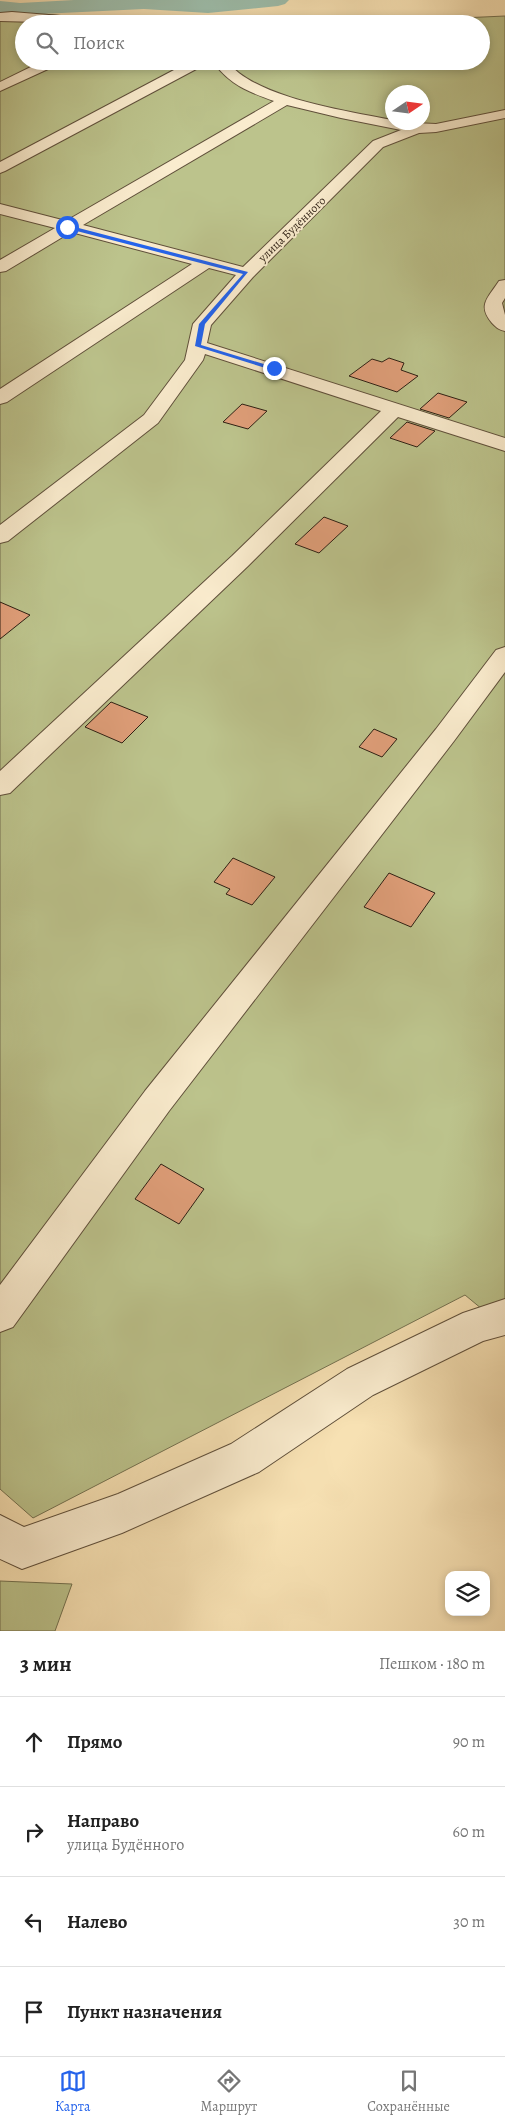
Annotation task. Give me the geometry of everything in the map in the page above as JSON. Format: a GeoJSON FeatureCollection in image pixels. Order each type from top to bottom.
{"type":"FeatureCollection","features":[{"type":"Feature","properties":{"kind":"street"},"geometry":{"type":"LineString","coordinates":[[0,18],[15,16]]}},
{"type":"Feature","properties":{"kind":"street"},"geometry":{"type":"LineString","coordinates":[[0,87],[35,70]]}},
{"type":"Feature","properties":{"kind":"street"},"geometry":{"type":"LineString","coordinates":[[0,168],[185,70]]}},
{"type":"Feature","properties":{"kind":"street"},"geometry":{"type":"LineString","coordinates":[[225,70],[232,78],[270,96],[385,122]]}},
{"type":"Feature","properties":{"kind":"street"},"geometry":{"type":"LineString","coordinates":[[0,266],[285,100]]}},
{"type":"Feature","properties":{"kind":"street","name":"улица Будённого"},"geometry":{"type":"LineString","coordinates":[[430,128],[505,114]]}},
{"type":"Feature","properties":{"kind":"street","name":"улица Будённого"},"geometry":{"type":"LineString","coordinates":[[0,536],[151,419],[194,360],[202,324],[247,273],[378,144],[414,130]]}},
{"type":"Feature","properties":{"kind":"street"},"geometry":{"type":"LineString","coordinates":[[0,209],[247,273]]}},
{"type":"Feature","properties":{"kind":"street"},"geometry":{"type":"LineString","coordinates":[[0,398],[207,262]]}},
{"type":"Feature","properties":{"kind":"street"},"geometry":{"type":"LineString","coordinates":[[505,285],[493,303],[494,313],[505,326]]}},
{"type":"Feature","properties":{"kind":"street"},"geometry":{"type":"LineString","coordinates":[[198,346],[274,368],[394,410],[505,445]]}},
{"type":"Feature","properties":{"kind":"street"},"geometry":{"type":"LineString","coordinates":[[0,786],[240,561],[394,410]]}},
{"type":"Feature","properties":{"kind":"street"},"geometry":{"type":"LineString","coordinates":[[0,1315],[157,1101],[445,735],[505,655]]}},
{"type":"Feature","properties":{"kind":"street"},"geometry":{"type":"LineString","coordinates":[[0,1536],[22,1548],[122,1513],[244,1458],[360,1382],[476,1326],[505,1316]]}},
{"type":"Feature","properties":{"kind":"green space"},"geometry":{"type":"Polygon","coordinates":[[[0,10],[54,15],[15,15],[15,70],[490,70],[490,17],[505,16],[505,1328],[465,1295],[33,1518],[0,1489],[0,10]]]}},
{"type":"Feature","properties":{"kind":"green space"},"geometry":{"type":"Polygon","coordinates":[[[0,1581],[72,1584],[55,1631],[0,1631],[0,1581]]]}},
{"type":"Feature","properties":{"kind":"building"},"geometry":{"type":"Polygon","coordinates":[[[389,358],[404,363],[401,370],[418,376],[397,392],[349,376],[372,359],[382,362],[389,358]]]}},
{"type":"Feature","properties":{"kind":"building"},"geometry":{"type":"Polygon","coordinates":[[[438,393],[467,402],[449,418],[420,409],[438,393]]]}},
{"type":"Feature","properties":{"kind":"building"},"geometry":{"type":"Polygon","coordinates":[[[242,404],[267,411],[248,429],[223,422],[242,404]]]}},
{"type":"Feature","properties":{"kind":"building"},"geometry":{"type":"Polygon","coordinates":[[[407,422],[435,431],[417,447],[390,438],[407,422]]]}},
{"type":"Feature","properties":{"kind":"building"},"geometry":{"type":"Polygon","coordinates":[[[324,517],[348,526],[319,553],[295,544],[324,517]]]}},
{"type":"Feature","properties":{"kind":"building"},"geometry":{"type":"Polygon","coordinates":[[[0,602],[30,615],[0,639],[0,602]]]}},
{"type":"Feature","properties":{"kind":"building"},"geometry":{"type":"Polygon","coordinates":[[[111,702],[148,717],[122,743],[85,727],[111,702]]]}},
{"type":"Feature","properties":{"kind":"building"},"geometry":{"type":"Polygon","coordinates":[[[374,729],[397,739],[382,757],[359,747],[374,729]]]}},
{"type":"Feature","properties":{"kind":"building"},"geometry":{"type":"Polygon","coordinates":[[[233,858],[275,877],[252,905],[226,894],[230,889],[214,882],[233,858]]]}},
{"type":"Feature","properties":{"kind":"building"},"geometry":{"type":"Polygon","coordinates":[[[389,873],[435,893],[411,927],[364,907],[389,873]]]}},
{"type":"Feature","properties":{"kind":"building"},"geometry":{"type":"Polygon","coordinates":[[[161,1164],[204,1189],[179,1224],[135,1199],[161,1164]]]}},
{"type":"Feature","properties":{"kind":"waterway"},"geometry":{"type":"LineString","coordinates":[[0,7],[20,9],[144,3],[208,7],[278,0]]}},
{"type":"Feature","properties":{"kind":"route"},"geometry":{"type":"LineString","coordinates":[[67,227],[247,273],[202,324],[198,346],[274,368]]}}]}
